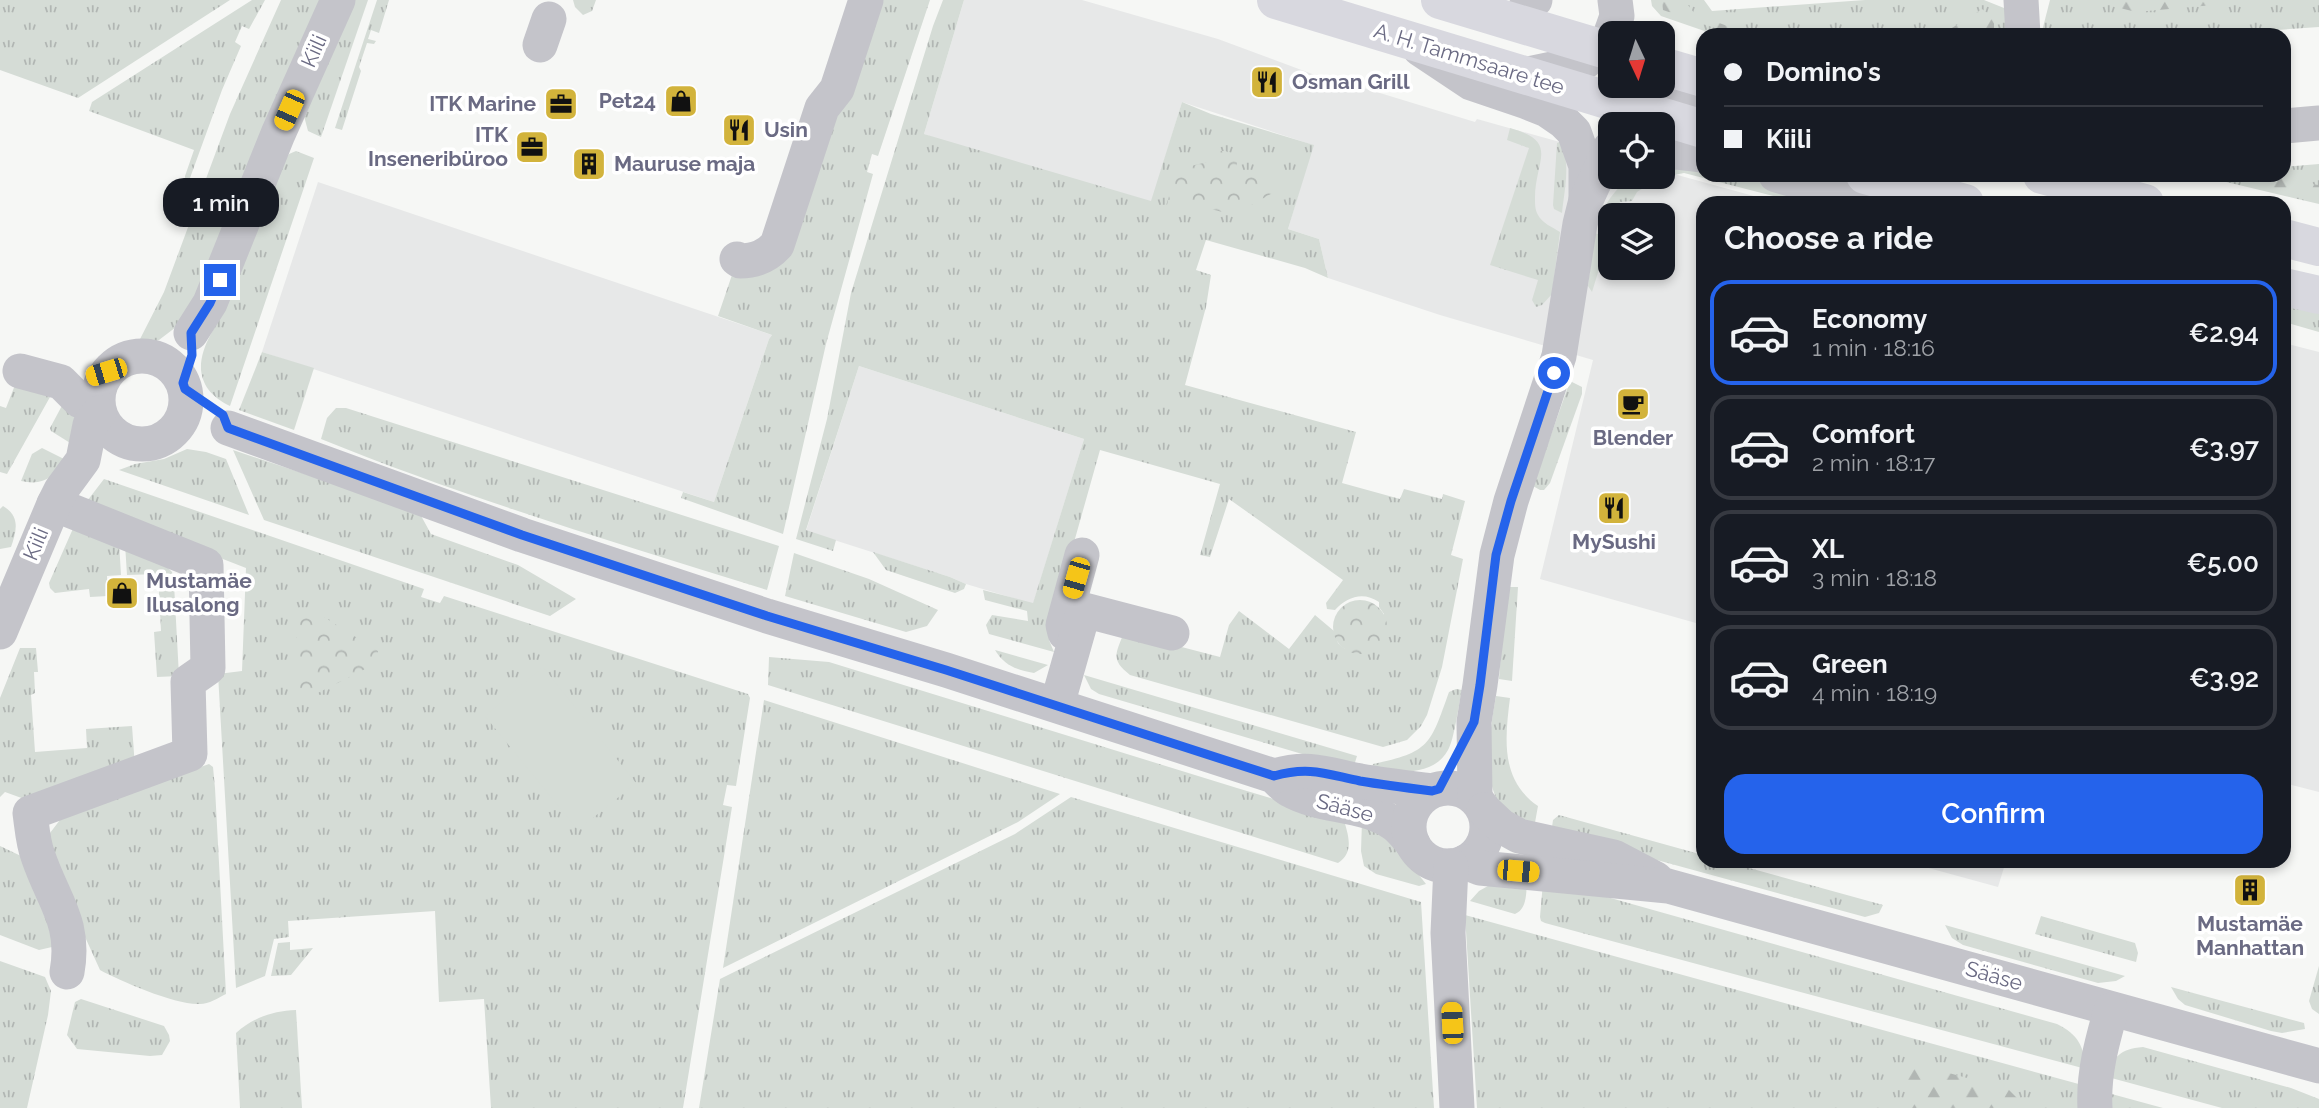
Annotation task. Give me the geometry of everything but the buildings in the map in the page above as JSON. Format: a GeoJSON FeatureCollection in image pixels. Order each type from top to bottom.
{"type":"FeatureCollection","features":[{"type":"Feature","properties":{"kind":"main road","name":"A. H. Tammsaare tee"},"geometry":{"type":"LineString","coordinates":[[1276,0],[1524,75],[1620,112]]}},
{"type":"Feature","properties":{"kind":"main road"},"geometry":{"type":"LineString","coordinates":[[1440,0],[1524,11],[1598,38]]}},
{"type":"Feature","properties":{"kind":"main road"},"geometry":{"type":"LineString","coordinates":[[1675,70],[1696,76]]}},
{"type":"Feature","properties":{"kind":"main road","name":"A. H. Tammsaare tee"},"geometry":{"type":"LineString","coordinates":[[1675,124],[1696,128]]}},
{"type":"Feature","properties":{"kind":"main road"},"geometry":{"type":"LineString","coordinates":[[1889,182],[1940,196]]}},
{"type":"Feature","properties":{"kind":"main road"},"geometry":{"type":"LineString","coordinates":[[2068,182],[2119,196]]}},
{"type":"Feature","properties":{"kind":"main road"},"geometry":{"type":"LineString","coordinates":[[2291,240],[2319,247]]}},
{"type":"Feature","properties":{"kind":"main road"},"geometry":{"type":"LineString","coordinates":[[2291,288],[2319,295]]}},
{"type":"Feature","properties":{"kind":"street","name":"Kiili"},"geometry":{"type":"LineString","coordinates":[[191,333],[210,303],[278,134],[338,0]]}},
{"type":"Feature","properties":{"kind":"street"},"geometry":{"type":"LineString","coordinates":[[737,258],[746,261],[762,257],[777,245],[822,108],[837,89],[866,0]]}},
{"type":"Feature","properties":{"kind":"street"},"geometry":{"type":"LineString","coordinates":[[1615,0],[1615,21]]}},
{"type":"Feature","properties":{"kind":"street"},"geometry":{"type":"LineString","coordinates":[[2021,0],[2023,28]]}},
{"type":"Feature","properties":{"kind":"street"},"geometry":{"type":"LineString","coordinates":[[1408,41],[1471,83],[1547,110],[1563,121],[1574,132],[1586,166],[1586,200]]}},
{"type":"Feature","properties":{"kind":"street"},"geometry":{"type":"LineString","coordinates":[[1524,75],[1586,62],[1598,51]]}},
{"type":"Feature","properties":{"kind":"street"},"geometry":{"type":"LineString","coordinates":[[1640,112],[1658,100],[1683,99],[1696,102]]}},
{"type":"Feature","properties":{"kind":"street"},"geometry":{"type":"LineString","coordinates":[[2291,125],[2319,123]]}},
{"type":"Feature","properties":{"kind":"street"},"geometry":{"type":"LineString","coordinates":[[1675,152],[1696,154]]}},
{"type":"Feature","properties":{"kind":"street"},"geometry":{"type":"LineString","coordinates":[[1457,1108],[1448,933],[1458,864],[1475,855],[1483,846],[1487,834],[1488,822],[1479,804],[1474,722],[1496,555],[1559,356],[1580,225],[1586,200],[1598,174]]}},
{"type":"Feature","properties":{"kind":"street"},"geometry":{"type":"LineString","coordinates":[[1801,182],[1823,182]]}},
{"type":"Feature","properties":{"kind":"street"},"geometry":{"type":"LineString","coordinates":[[1586,200],[1599,189]]}},
{"type":"Feature","properties":{"kind":"street"},"geometry":{"type":"LineString","coordinates":[[144,355],[167,347],[178,337],[191,333],[192,355],[184,386]]}},
{"type":"Feature","properties":{"kind":"street"},"geometry":{"type":"LineString","coordinates":[[135,444],[97,458],[83,460],[90,425],[101,397],[117,363],[129,356],[156,357],[177,372],[184,386],[186,402],[184,414],[170,434]]}},
{"type":"Feature","properties":{"kind":"street"},"geometry":{"type":"LineString","coordinates":[[20,370],[61,382],[80,401],[101,397]]}},
{"type":"Feature","properties":{"kind":"street"},"geometry":{"type":"LineString","coordinates":[[101,397],[104,424],[113,434],[135,444],[148,444],[170,434],[192,430],[216,432],[228,428],[223,415],[184,386]]}},
{"type":"Feature","properties":{"kind":"street","name":"Sääse"},"geometry":{"type":"LineString","coordinates":[[228,428],[522,535],[767,616],[1057,705],[1274,776],[1288,789],[1308,798],[1384,818],[1395,825],[1419,853],[1440,865],[1458,864],[1668,886],[2319,1066]]}},
{"type":"Feature","properties":{"kind":"street","name":"Kiili"},"geometry":{"type":"LineString","coordinates":[[0,632],[61,490],[83,460]]}},
{"type":"Feature","properties":{"kind":"street"},"geometry":{"type":"LineString","coordinates":[[54,505],[206,565],[208,668],[188,682],[190,754],[30,813],[37,854],[68,928],[71,951],[67,972]]}},
{"type":"Feature","properties":{"kind":"street"},"geometry":{"type":"LineString","coordinates":[[1072,653],[1063,625],[1082,555]]}},
{"type":"Feature","properties":{"kind":"street"},"geometry":{"type":"LineString","coordinates":[[1057,705],[1084,610],[1172,633]]}},
{"type":"Feature","properties":{"kind":"street"},"geometry":{"type":"LineString","coordinates":[[1413,844],[1409,832],[1414,808],[1421,798],[1435,790],[1474,722]]}},
{"type":"Feature","properties":{"kind":"street","name":"Sääse"},"geometry":{"type":"LineString","coordinates":[[1274,776],[1293,770],[1313,771],[1361,781],[1435,790],[1458,789],[1502,826],[1519,836],[1614,857],[1668,886]]}},
{"type":"Feature","properties":{"kind":"street"},"geometry":{"type":"LineString","coordinates":[[2095,1108],[2094,1089],[2099,1052],[2111,1010]]}},
{"type":"Feature","properties":{"kind":"shaded area"},"geometry":{"type":"Polygon","coordinates":[[[964,0],[1082,0],[1218,39],[1331,81],[1334,79],[1475,122],[1477,119],[1598,153],[1598,189],[1675,189],[1675,174],[1754,196],[1696,196],[1696,623],[1540,579],[1593,360],[1440,315],[1328,278],[1319,239],[1288,229],[1313,145],[1182,102],[1147,217],[924,134],[964,0]]]}},
{"type":"Feature","properties":{"kind":"shaded area"},"geometry":{"type":"Polygon","coordinates":[[[318,182],[772,335],[714,502],[262,352],[318,182]]]}},
{"type":"Feature","properties":{"kind":"shaded area"},"geometry":{"type":"Polygon","coordinates":[[[2291,345],[2319,352],[2319,792],[2291,785],[2291,345]]]}},
{"type":"Feature","properties":{"kind":"shaded area"},"geometry":{"type":"Polygon","coordinates":[[[859,366],[1084,439],[1033,604],[806,531],[859,366]]]}},
{"type":"Feature","properties":{"kind":"shaded area"},"geometry":{"type":"Polygon","coordinates":[[[1929,868],[2004,868],[1998,887],[1929,868]]]}},
{"type":"Feature","properties":{"kind":"green space"},"geometry":{"type":"Polygon","coordinates":[[[0,0],[230,0],[78,98],[0,70],[0,0]]]}},
{"type":"Feature","properties":{"kind":"green space"},"geometry":{"type":"Polygon","coordinates":[[[252,0],[265,0],[249,29],[242,26],[235,42],[241,46],[186,189],[185,176],[194,150],[89,111],[92,102],[252,0]]]}},
{"type":"Feature","properties":{"kind":"green space"},"geometry":{"type":"Polygon","coordinates":[[[281,0],[322,0],[209,276],[176,327],[159,340],[149,344],[138,343],[164,292],[230,114],[281,0]]]}},
{"type":"Feature","properties":{"kind":"green space"},"geometry":{"type":"Polygon","coordinates":[[[353,0],[368,0],[321,137],[308,131],[304,116],[353,0]]]}},
{"type":"Feature","properties":{"kind":"green space"},"geometry":{"type":"Polygon","coordinates":[[[377,0],[389,0],[379,33],[371,30],[368,39],[376,41],[374,44],[367,43],[342,130],[335,128],[377,0]]]}},
{"type":"Feature","properties":{"kind":"green space"},"geometry":{"type":"Polygon","coordinates":[[[573,0],[596,0],[592,11],[583,15],[575,7],[573,0]]]}},
{"type":"Feature","properties":{"kind":"green space"},"geometry":{"type":"Polygon","coordinates":[[[879,0],[930,0],[878,156],[872,154],[867,172],[873,174],[826,344],[783,534],[681,498],[683,492],[714,502],[772,335],[718,316],[734,269],[750,272],[879,0]]]}},
{"type":"Feature","properties":{"kind":"green space"},"geometry":{"type":"Polygon","coordinates":[[[943,0],[964,0],[924,134],[1151,201],[1182,102],[1211,114],[1314,145],[1288,229],[1319,239],[1328,278],[1305,268],[1206,240],[1196,270],[1211,275],[1206,307],[1185,385],[1356,432],[1342,483],[1400,499],[1404,489],[1442,499],[1443,494],[1465,501],[1451,555],[1463,559],[1442,667],[1427,715],[1421,726],[1407,740],[1383,747],[1130,675],[1117,660],[1124,632],[1220,657],[1229,625],[1239,611],[1289,649],[1315,615],[1334,631],[1338,643],[1345,649],[1384,614],[1379,602],[1361,596],[1350,599],[1335,610],[1327,609],[1326,603],[1343,580],[1229,499],[1210,557],[1200,555],[1220,484],[1100,450],[1049,631],[1054,652],[989,634],[986,625],[992,615],[1028,621],[1027,611],[985,600],[983,590],[1033,603],[1084,439],[859,366],[806,530],[836,540],[833,551],[796,539],[827,419],[851,293],[943,0]]]}},
{"type":"Feature","properties":{"kind":"green space"},"geometry":{"type":"Polygon","coordinates":[[[1651,0],[1704,0],[1712,11],[1865,0],[1984,0],[2004,8],[2007,19],[2006,28],[1696,28],[1661,16],[1652,6],[1651,0]]]}},
{"type":"Feature","properties":{"kind":"green space"},"geometry":{"type":"Polygon","coordinates":[[[1662,0],[1684,0],[1695,14],[1733,28],[1715,28],[1663,10],[1662,0]]]}},
{"type":"Feature","properties":{"kind":"green space"},"geometry":{"type":"Polygon","coordinates":[[[2050,0],[2319,0],[2319,27],[2043,28],[2050,0]]]}},
{"type":"Feature","properties":{"kind":"green space"},"geometry":{"type":"Polygon","coordinates":[[[2122,0],[2223,0],[2224,4],[2136,12],[2120,8],[2122,0]]]}},
{"type":"Feature","properties":{"kind":"green space"},"geometry":{"type":"Polygon","coordinates":[[[1982,9],[1994,18],[1994,28],[1952,28],[1982,9]]]}},
{"type":"Feature","properties":{"kind":"green space"},"geometry":{"type":"Polygon","coordinates":[[[1510,128],[1525,133],[1540,146],[1536,209],[1542,220],[1560,232],[1552,294],[1542,305],[1536,307],[1532,300],[1538,280],[1490,265],[1529,148],[1507,140],[1510,128]]]}},
{"type":"Feature","properties":{"kind":"green space"},"geometry":{"type":"Polygon","coordinates":[[[1562,141],[1566,169],[1562,213],[1554,209],[1553,205],[1557,143],[1562,141]]]}},
{"type":"Feature","properties":{"kind":"green space"},"geometry":{"type":"Polygon","coordinates":[[[296,151],[314,158],[230,406],[214,396],[204,382],[201,370],[203,352],[234,287],[285,160],[289,154],[296,151]]]}},
{"type":"Feature","properties":{"kind":"green space"},"geometry":{"type":"Polygon","coordinates":[[[1221,151],[1226,151],[1237,161],[1236,174],[1274,172],[1279,178],[1276,191],[1234,215],[1195,205],[1178,208],[1167,205],[1175,170],[1207,162],[1221,151]]]}},
{"type":"Feature","properties":{"kind":"green space"},"geometry":{"type":"Polygon","coordinates":[[[2319,164],[2319,204],[2226,182],[2291,182],[2291,166],[2319,164]]]}},
{"type":"Feature","properties":{"kind":"green space"},"geometry":{"type":"Polygon","coordinates":[[[1696,165],[1696,176],[1684,173],[1675,175],[1675,166],[1696,165]]]}},
{"type":"Feature","properties":{"kind":"green space"},"geometry":{"type":"Polygon","coordinates":[[[2304,170],[2309,184],[2319,185],[2319,196],[2265,188],[2267,182],[2291,182],[2291,171],[2304,170]]]}},
{"type":"Feature","properties":{"kind":"green space"},"geometry":{"type":"Polygon","coordinates":[[[1719,182],[1767,182],[1816,196],[1773,196],[1719,182]]]}},
{"type":"Feature","properties":{"kind":"green space"},"geometry":{"type":"Polygon","coordinates":[[[1618,189],[1642,189],[1632,201],[1607,203],[1618,189]]]}},
{"type":"Feature","properties":{"kind":"green space"},"geometry":{"type":"Polygon","coordinates":[[[1594,233],[1598,234],[1598,273],[1592,292],[1588,286],[1594,233]]]}},
{"type":"Feature","properties":{"kind":"green space"},"geometry":{"type":"Polygon","coordinates":[[[2291,307],[2319,313],[2319,332],[2291,324],[2291,307]]]}},
{"type":"Feature","properties":{"kind":"green space"},"geometry":{"type":"Polygon","coordinates":[[[262,352],[314,368],[294,430],[239,410],[262,352]]]}},
{"type":"Feature","properties":{"kind":"green space"},"geometry":{"type":"Polygon","coordinates":[[[1570,381],[1582,387],[1582,394],[1550,483],[1544,490],[1540,490],[1533,486],[1570,381]]]}},
{"type":"Feature","properties":{"kind":"green space"},"geometry":{"type":"Polygon","coordinates":[[[15,385],[50,397],[7,474],[0,472],[0,406],[6,408],[15,385]]]}},
{"type":"Feature","properties":{"kind":"green space"},"geometry":{"type":"Polygon","coordinates":[[[65,400],[76,415],[75,446],[50,428],[65,400]]]}},
{"type":"Feature","properties":{"kind":"green space"},"geometry":{"type":"Polygon","coordinates":[[[336,408],[346,408],[779,546],[767,590],[486,500],[321,439],[327,418],[336,408]]]}},
{"type":"Feature","properties":{"kind":"green space"},"geometry":{"type":"Polygon","coordinates":[[[42,448],[66,460],[47,479],[36,482],[21,481],[32,454],[42,448]]]}},
{"type":"Feature","properties":{"kind":"green space"},"geometry":{"type":"Polygon","coordinates":[[[187,449],[226,459],[249,515],[119,470],[164,459],[187,449]]]}},
{"type":"Feature","properties":{"kind":"green space"},"geometry":{"type":"Polygon","coordinates":[[[233,450],[419,512],[431,534],[518,565],[576,599],[550,616],[264,520],[233,450]]]}},
{"type":"Feature","properties":{"kind":"green space"},"geometry":{"type":"Polygon","coordinates":[[[104,479],[424,589],[421,597],[440,603],[444,596],[748,694],[750,698],[736,786],[727,785],[723,805],[732,807],[683,1108],[491,1108],[484,999],[439,1002],[435,911],[288,921],[289,937],[274,939],[265,976],[236,988],[218,674],[242,671],[246,568],[84,505],[104,479]]]}},
{"type":"Feature","properties":{"kind":"green space"},"geometry":{"type":"Polygon","coordinates":[[[3,506],[15,519],[16,529],[11,547],[0,549],[0,509],[3,506]]]}},
{"type":"Feature","properties":{"kind":"green space"},"geometry":{"type":"Polygon","coordinates":[[[75,524],[119,542],[121,575],[107,576],[108,596],[90,597],[89,589],[55,593],[50,588],[49,583],[75,524]]]}},
{"type":"Feature","properties":{"kind":"green space"},"geometry":{"type":"Polygon","coordinates":[[[125,544],[164,564],[172,572],[179,676],[157,677],[154,632],[161,631],[158,574],[127,575],[125,544]]]}},
{"type":"Feature","properties":{"kind":"green space"},"geometry":{"type":"Polygon","coordinates":[[[873,552],[966,584],[964,589],[955,593],[886,570],[873,552]]]}},
{"type":"Feature","properties":{"kind":"green space"},"geometry":{"type":"Polygon","coordinates":[[[794,553],[869,579],[938,610],[927,626],[906,632],[785,596],[794,553]]]}},
{"type":"Feature","properties":{"kind":"green space"},"geometry":{"type":"Polygon","coordinates":[[[1510,587],[1518,587],[1512,681],[1499,679],[1505,601],[1510,587]]]}},
{"type":"Feature","properties":{"kind":"green space"},"geometry":{"type":"Polygon","coordinates":[[[1360,600],[1379,608],[1387,627],[1379,646],[1360,654],[1341,646],[1333,627],[1341,608],[1360,600]]]}},
{"type":"Feature","properties":{"kind":"green space"},"geometry":{"type":"Polygon","coordinates":[[[308,607],[378,651],[377,663],[302,701],[294,695],[298,612],[308,607]]]}},
{"type":"Feature","properties":{"kind":"green space"},"geometry":{"type":"Polygon","coordinates":[[[20,648],[36,648],[38,672],[34,672],[35,693],[31,695],[35,752],[87,748],[86,729],[132,726],[135,767],[27,800],[5,792],[0,797],[0,698],[20,648]]]}},
{"type":"Feature","properties":{"kind":"green space"},"geometry":{"type":"Polygon","coordinates":[[[995,650],[1048,665],[1034,673],[1022,670],[1011,666],[995,650]]]}},
{"type":"Feature","properties":{"kind":"green space"},"geometry":{"type":"Polygon","coordinates":[[[769,657],[829,662],[1290,804],[1343,816],[1349,841],[1347,853],[1338,863],[768,685],[769,657]]]}},
{"type":"Feature","properties":{"kind":"green space"},"geometry":{"type":"Polygon","coordinates":[[[543,667],[636,783],[578,830],[485,716],[543,667]]]}},
{"type":"Feature","properties":{"kind":"green space"},"geometry":{"type":"Polygon","coordinates":[[[1084,675],[1357,756],[1353,769],[1099,694],[1091,689],[1084,675]]]}},
{"type":"Feature","properties":{"kind":"green space"},"geometry":{"type":"Polygon","coordinates":[[[1462,690],[1456,721],[1450,745],[1442,759],[1434,765],[1414,771],[1371,771],[1373,764],[1406,755],[1425,743],[1432,735],[1449,692],[1462,690]]]}},
{"type":"Feature","properties":{"kind":"green space"},"geometry":{"type":"Polygon","coordinates":[[[1496,696],[1510,698],[1508,757],[1517,784],[1538,806],[1534,828],[1503,807],[1492,784],[1489,754],[1496,696]]]}},
{"type":"Feature","properties":{"kind":"green space"},"geometry":{"type":"Polygon","coordinates":[[[764,700],[1060,794],[1018,822],[723,968],[764,700]]]}},
{"type":"Feature","properties":{"kind":"green space"},"geometry":{"type":"Polygon","coordinates":[[[209,764],[213,767],[215,788],[226,994],[207,1003],[190,1004],[149,992],[100,970],[47,853],[50,833],[63,816],[209,764]]]}},
{"type":"Feature","properties":{"kind":"green space"},"geometry":{"type":"Polygon","coordinates":[[[1071,797],[1421,902],[1434,1108],[699,1108],[720,979],[1015,834],[1071,797]]]}},
{"type":"Feature","properties":{"kind":"green space"},"geometry":{"type":"Polygon","coordinates":[[[1559,815],[1696,853],[1696,868],[1749,868],[1883,905],[1879,913],[1865,917],[1602,845],[1551,834],[1553,820],[1559,815]]]}},
{"type":"Feature","properties":{"kind":"green space"},"geometry":{"type":"Polygon","coordinates":[[[1362,821],[1389,837],[1426,884],[1419,886],[1376,874],[1364,866],[1361,851],[1362,821]]]}},
{"type":"Feature","properties":{"kind":"green space"},"geometry":{"type":"Polygon","coordinates":[[[0,846],[21,856],[52,920],[52,947],[39,950],[0,935],[0,846]]]}},
{"type":"Feature","properties":{"kind":"green space"},"geometry":{"type":"Polygon","coordinates":[[[1495,882],[1527,882],[1525,901],[1519,912],[1515,914],[1470,901],[1479,891],[1495,882]]]}},
{"type":"Feature","properties":{"kind":"green space"},"geometry":{"type":"Polygon","coordinates":[[[1543,882],[1607,897],[2057,1024],[2079,1042],[2086,1069],[1545,923],[1540,917],[1543,882]]]}},
{"type":"Feature","properties":{"kind":"green space"},"geometry":{"type":"Polygon","coordinates":[[[1465,915],[2086,1086],[2086,1108],[1477,1108],[1465,915]]]}},
{"type":"Feature","properties":{"kind":"green space"},"geometry":{"type":"Polygon","coordinates":[[[2041,916],[2135,943],[2138,953],[2136,962],[2035,934],[2041,916]]]}},
{"type":"Feature","properties":{"kind":"green space"},"geometry":{"type":"Polygon","coordinates":[[[1945,925],[2125,976],[2116,981],[2098,983],[1963,945],[1952,938],[1945,925]]]}},
{"type":"Feature","properties":{"kind":"green space"},"geometry":{"type":"Polygon","coordinates":[[[290,942],[290,950],[313,948],[291,975],[271,976],[278,943],[290,942]]]}},
{"type":"Feature","properties":{"kind":"green space"},"geometry":{"type":"Polygon","coordinates":[[[0,961],[45,977],[51,991],[27,1108],[0,1108],[0,961]]]}},
{"type":"Feature","properties":{"kind":"green space"},"geometry":{"type":"Polygon","coordinates":[[[2319,966],[2319,1014],[2312,1009],[2309,1001],[2319,966]]]}},
{"type":"Feature","properties":{"kind":"green space"},"geometry":{"type":"Polygon","coordinates":[[[2171,987],[2304,1023],[2305,1029],[2282,1033],[2271,1031],[2185,1005],[2171,987]]]}},
{"type":"Feature","properties":{"kind":"green space"},"geometry":{"type":"Polygon","coordinates":[[[81,999],[164,1026],[170,1041],[162,1055],[77,1049],[67,1035],[75,1002],[81,999]]]}},
{"type":"Feature","properties":{"kind":"green space"},"geometry":{"type":"Polygon","coordinates":[[[296,1010],[302,1108],[240,1108],[236,1033],[264,1016],[296,1010]]]}},
{"type":"Feature","properties":{"kind":"green space"},"geometry":{"type":"Polygon","coordinates":[[[2143,1047],[2291,1088],[2319,1099],[2319,1108],[2222,1108],[2104,1076],[2123,1052],[2143,1047]]]}},
{"type":"Feature","properties":{"kind":"green space"},"geometry":{"type":"Polygon","coordinates":[[[1908,1062],[2008,1089],[2027,1108],[1907,1108],[1908,1062]]]}},
{"type":"Feature","properties":{"kind":"green space"},"geometry":{"type":"Polygon","coordinates":[[[2108,1093],[2163,1108],[2109,1108],[2108,1093]]]}},
{"type":"Feature","properties":{"kind":"place","name":"Osman Grill"},"geometry":{"type":"Point","coordinates":[1267,82]}},
{"type":"Feature","properties":{"kind":"place","name":"Pet24"},"geometry":{"type":"Point","coordinates":[681,101]}},
{"type":"Feature","properties":{"kind":"place","name":"ITK Marine"},"geometry":{"type":"Point","coordinates":[561,104]}},
{"type":"Feature","properties":{"kind":"place","name":"Usin"},"geometry":{"type":"Point","coordinates":[739,130]}},
{"type":"Feature","properties":{"kind":"place","name":"ITK Inseneribüroo"},"geometry":{"type":"Point","coordinates":[532,147]}},
{"type":"Feature","properties":{"kind":"place","name":"Mauruse maja"},"geometry":{"type":"Point","coordinates":[589,164]}},
{"type":"Feature","properties":{"kind":"place","name":"Blender"},"geometry":{"type":"Point","coordinates":[1633,404]}},
{"type":"Feature","properties":{"kind":"place","name":"MySushi"},"geometry":{"type":"Point","coordinates":[1614,508]}},
{"type":"Feature","properties":{"kind":"place","name":"Mustamäe Ilusalong"},"geometry":{"type":"Point","coordinates":[122,593]}},
{"type":"Feature","properties":{"kind":"place","name":"Mustamäe Manhattan"},"geometry":{"type":"Point","coordinates":[2250,890]}},
{"type":"Feature","properties":{"kind":"route"},"geometry":{"type":"LineString","coordinates":[[220,280],[210,303],[191,333],[192,355],[183,383],[185,389],[223,415],[228,428],[522,535],[767,616],[1057,705],[1274,776],[1293,770],[1313,771],[1432,791],[1439,789],[1474,722],[1496,555],[1511,501],[1554,373]]}}]}
